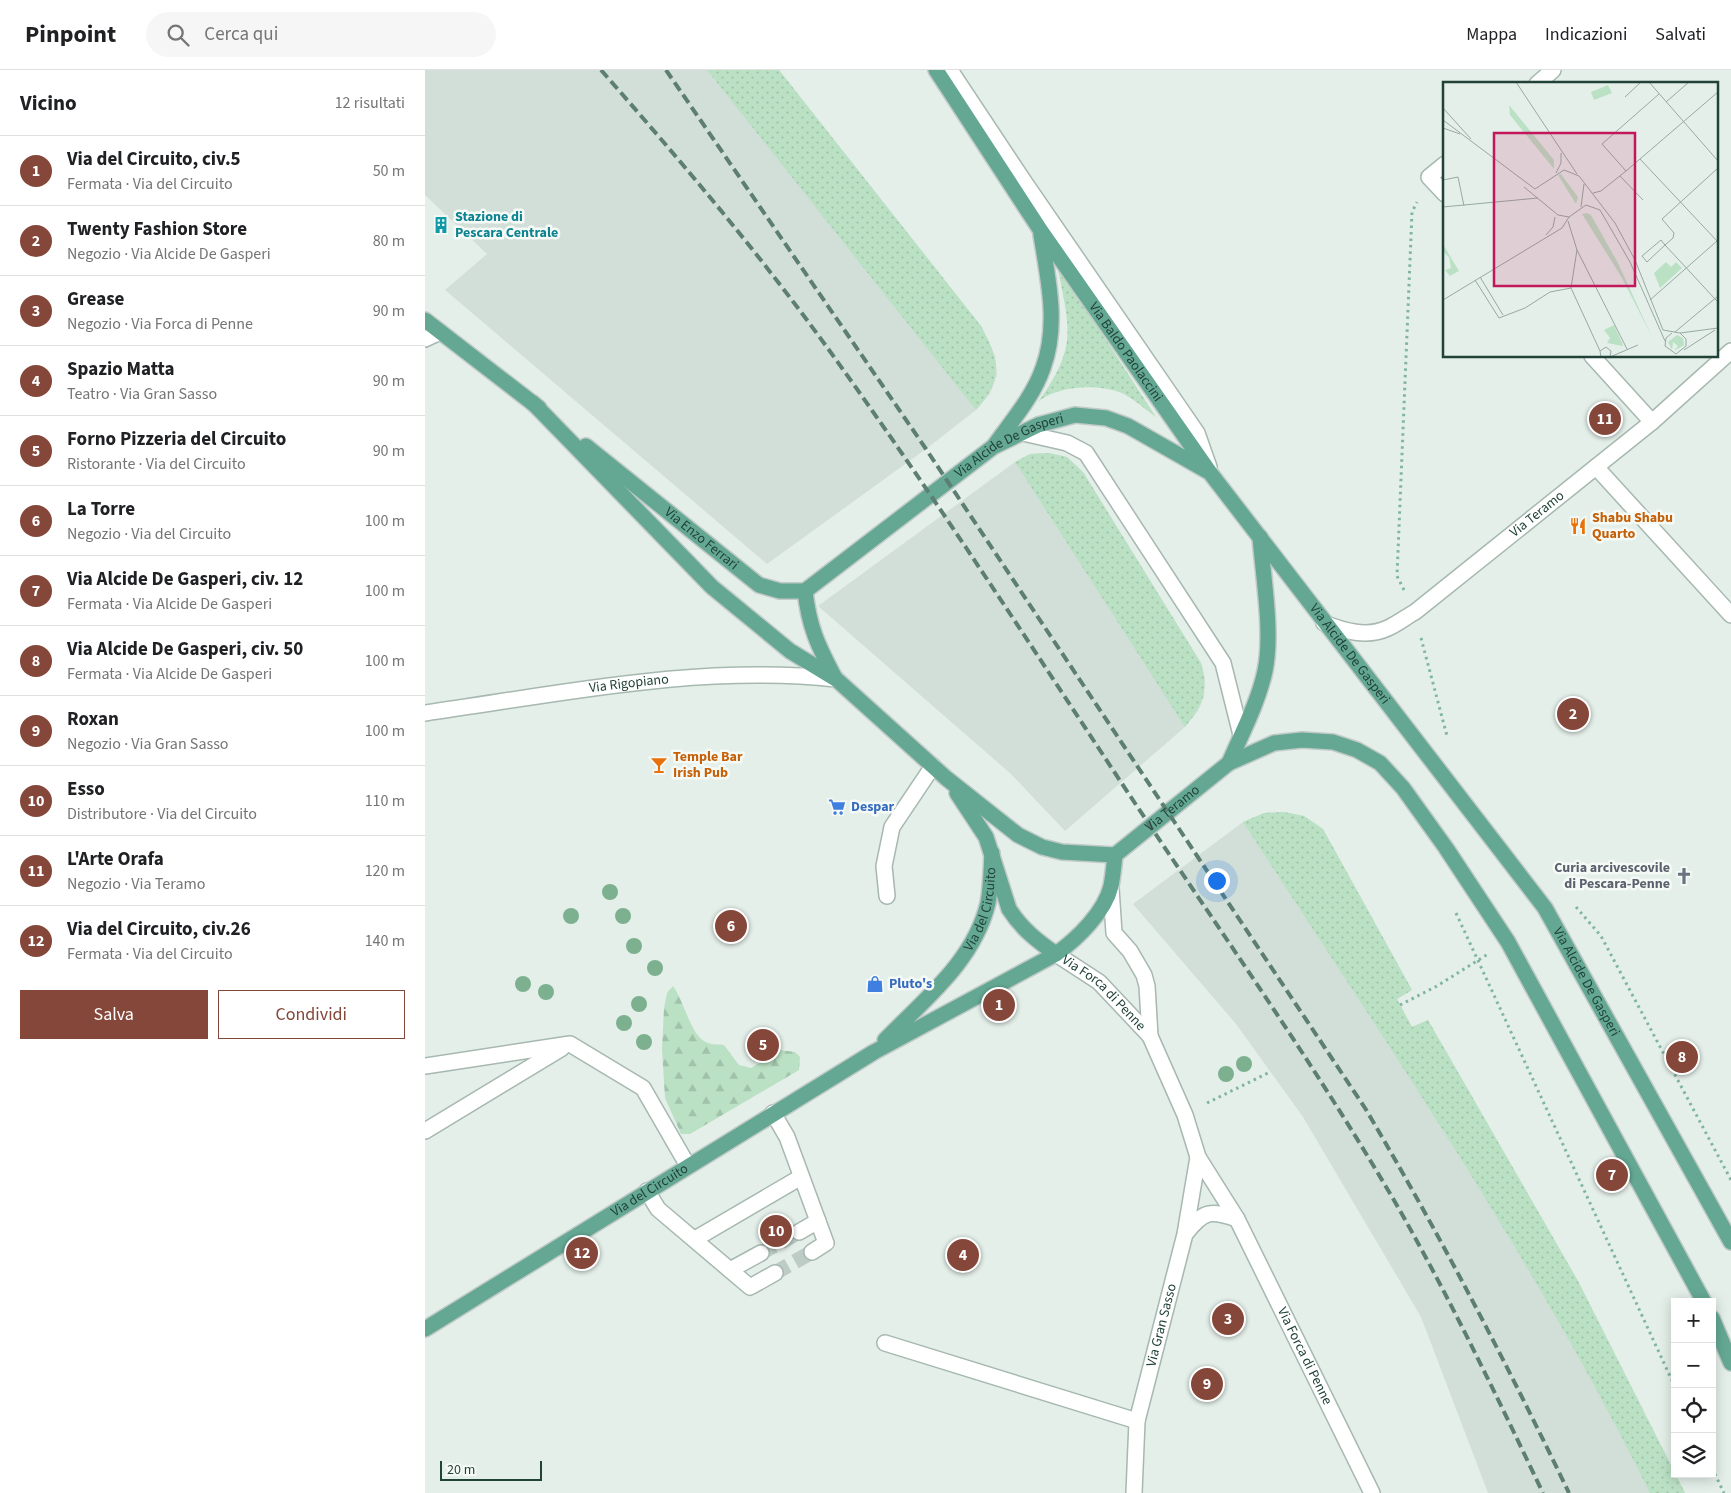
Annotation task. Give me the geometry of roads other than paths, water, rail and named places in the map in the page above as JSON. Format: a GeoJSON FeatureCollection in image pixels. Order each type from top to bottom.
{"type":"FeatureCollection","features":[{"type":"Feature","properties":{"kind":"main road","name":"Via Baldo Paolaccini"},"geometry":{"type":"LineString","coordinates":[[936,70],[1041,231],[1211,474]]}},
{"type":"Feature","properties":{"kind":"main road","name":"Via Baldo Paolaccini"},"geometry":{"type":"LineString","coordinates":[[993,448],[1021,409],[1043,370],[1049,347],[1050,292],[1041,231]]}},
{"type":"Feature","properties":{"kind":"main road","name":"Via Enzo Ferrari"},"geometry":{"type":"LineString","coordinates":[[425,320],[533,403],[759,585],[780,591],[805,591],[808,614],[815,639],[836,679]]}},
{"type":"Feature","properties":{"kind":"main road","name":"Via Enzo Ferrari"},"geometry":{"type":"LineString","coordinates":[[533,403],[712,587],[790,652],[836,679],[946,778],[1018,835],[1042,847],[1062,852],[1115,855]]}},
{"type":"Feature","properties":{"kind":"main road","name":"Via Alcide De Gasperi"},"geometry":{"type":"LineString","coordinates":[[805,591],[993,448],[1038,425],[1075,415],[1106,418],[1128,426],[1211,474],[1545,908],[1731,1242]]}},
{"type":"Feature","properties":{"kind":"main road","name":"Via Teramo"},"geometry":{"type":"LineString","coordinates":[[1229,763],[1259,693],[1265,669],[1267,642],[1260,536]]}},
{"type":"Feature","properties":{"kind":"main road","name":"Via Teramo"},"geometry":{"type":"LineString","coordinates":[[1115,855],[1229,763],[1274,743],[1291,741],[1333,742],[1357,750],[1380,763],[1403,788],[1446,848],[1508,942],[1702,1298]]}},
{"type":"Feature","properties":{"kind":"main road","name":"Via Enzo Ferrari"},"geometry":{"type":"LineString","coordinates":[[946,778],[982,828],[992,853]]}},
{"type":"Feature","properties":{"kind":"main road","name":"Via del Circuito"},"geometry":{"type":"LineString","coordinates":[[992,853],[1012,914],[1029,933],[1056,954]]}},
{"type":"Feature","properties":{"kind":"main road","name":"Via del Circuito"},"geometry":{"type":"LineString","coordinates":[[873,1052],[957,967],[974,941],[989,897],[992,853]]}},
{"type":"Feature","properties":{"kind":"main road","name":"Via del Circuito"},"geometry":{"type":"LineString","coordinates":[[425,1329],[873,1052],[1056,954],[1089,924],[1111,888],[1115,855]]}},
{"type":"Feature","properties":{"kind":"main road"},"geometry":{"type":"LineString","coordinates":[[1716,1328],[1731,1364]]}},
{"type":"Feature","properties":{"kind":"street"},"geometry":{"type":"LineString","coordinates":[[950,70],[1025,183],[1197,433],[1211,474]]}},
{"type":"Feature","properties":{"kind":"street"},"geometry":{"type":"LineString","coordinates":[[1539,82],[1553,70]]}},
{"type":"Feature","properties":{"kind":"street"},"geometry":{"type":"LineString","coordinates":[[1443,166],[1429,177],[1443,192]]}},
{"type":"Feature","properties":{"kind":"street"},"geometry":{"type":"LineString","coordinates":[[425,339],[440,332]]}},
{"type":"Feature","properties":{"kind":"street","name":"Via Teramo"},"geometry":{"type":"LineString","coordinates":[[1324,623],[1345,632],[1366,633],[1387,629],[1414,612],[1652,422],[1731,351]]}},
{"type":"Feature","properties":{"kind":"street"},"geometry":{"type":"LineString","coordinates":[[1594,358],[1652,422]]}},
{"type":"Feature","properties":{"kind":"street"},"geometry":{"type":"LineString","coordinates":[[1023,433],[1067,443],[1086,453],[1223,663],[1241,735]]}},
{"type":"Feature","properties":{"kind":"street"},"geometry":{"type":"LineString","coordinates":[[1596,467],[1731,615]]}},
{"type":"Feature","properties":{"kind":"street","name":"Via Rigopiano"},"geometry":{"type":"LineString","coordinates":[[425,713],[666,679],[784,675],[836,679]]}},
{"type":"Feature","properties":{"kind":"street"},"geometry":{"type":"LineString","coordinates":[[887,896],[885,866],[892,827],[933,766]]}},
{"type":"Feature","properties":{"kind":"street","name":"Via Forca di Penne"},"geometry":{"type":"LineString","coordinates":[[1111,888],[1113,933],[1138,964],[1147,986],[1151,1036],[1185,1114],[1198,1157],[1237,1219],[1372,1493]]}},
{"type":"Feature","properties":{"kind":"street","name":"Via Forca di Penne"},"geometry":{"type":"LineString","coordinates":[[1056,954],[1099,982],[1151,1036]]}},
{"type":"Feature","properties":{"kind":"street"},"geometry":{"type":"LineString","coordinates":[[425,1066],[570,1044],[643,1088],[688,1166]]}},
{"type":"Feature","properties":{"kind":"street"},"geometry":{"type":"LineString","coordinates":[[425,1131],[570,1044]]}},
{"type":"Feature","properties":{"kind":"street"},"geometry":{"type":"LineString","coordinates":[[773,1113],[785,1133],[826,1243],[812,1252]]}},
{"type":"Feature","properties":{"kind":"street","name":"Via Gran Sasso"},"geometry":{"type":"LineString","coordinates":[[1134,1493],[1137,1420],[1185,1234],[1198,1157]]}},
{"type":"Feature","properties":{"kind":"street"},"geometry":{"type":"LineString","coordinates":[[695,1239],[801,1177]]}},
{"type":"Feature","properties":{"kind":"street"},"geometry":{"type":"LineString","coordinates":[[647,1191],[658,1209],[750,1287],[775,1273]]}},
{"type":"Feature","properties":{"kind":"street"},"geometry":{"type":"LineString","coordinates":[[1185,1234],[1193,1224],[1208,1213],[1214,1212],[1237,1219]]}},
{"type":"Feature","properties":{"kind":"street"},"geometry":{"type":"LineString","coordinates":[[799,1232],[818,1221]]}},
{"type":"Feature","properties":{"kind":"street"},"geometry":{"type":"LineString","coordinates":[[731,1270],[761,1253]]}},
{"type":"Feature","properties":{"kind":"street"},"geometry":{"type":"LineString","coordinates":[[885,1344],[1137,1420]]}},
{"type":"Feature","properties":{"kind":"tunnel"},"geometry":{"type":"LineString","coordinates":[[761,1253],[799,1232]]}},
{"type":"Feature","properties":{"kind":"tunnel"},"geometry":{"type":"LineString","coordinates":[[775,1273],[812,1252]]}},
{"type":"Feature","properties":{"kind":"railway"},"geometry":{"type":"LineString","coordinates":[[601,70],[718,207],[829,350],[938,506],[1292,1038],[1362,1147],[1415,1237],[1472,1346],[1543,1493]]}},
{"type":"Feature","properties":{"kind":"railway"},"geometry":{"type":"LineString","coordinates":[[666,70],[926,449],[1365,1108],[1471,1298],[1569,1493]]}},
{"type":"Feature","properties":{"kind":"place","name":"Stazione di Pescara Centrale"},"geometry":{"type":"Point","coordinates":[441,225]}},
{"type":"Feature","properties":{"kind":"place","name":"L'Arte Orafa"},"geometry":{"type":"Point","coordinates":[1605,419]}},
{"type":"Feature","properties":{"kind":"place","name":"Shabu Shabu Quarto"},"geometry":{"type":"Point","coordinates":[1578,526]}},
{"type":"Feature","properties":{"kind":"place","name":"Twenty Fashion Store"},"geometry":{"type":"Point","coordinates":[1573,714]}},
{"type":"Feature","properties":{"kind":"place","name":"Temple Bar Irish Pub"},"geometry":{"type":"Point","coordinates":[659,765]}},
{"type":"Feature","properties":{"kind":"place","name":"Despar"},"geometry":{"type":"Point","coordinates":[837,807]}},
{"type":"Feature","properties":{"kind":"place","name":"Curia arcivescovile di Pescara-Penne"},"geometry":{"type":"Point","coordinates":[1684,876]}},
{"type":"Feature","properties":{"kind":"place","name":"La Torre"},"geometry":{"type":"Point","coordinates":[731,926]}},
{"type":"Feature","properties":{"kind":"place","name":"Pluto's"},"geometry":{"type":"Point","coordinates":[875,984]}},
{"type":"Feature","properties":{"kind":"place","name":"Via del Circuito, civ.5"},"geometry":{"type":"Point","coordinates":[999,1005]}},
{"type":"Feature","properties":{"kind":"place","name":"Forno Pizzeria del Circuito"},"geometry":{"type":"Point","coordinates":[763,1045]}},
{"type":"Feature","properties":{"kind":"place","name":"Via Alcide De Gasperi, civ. 50"},"geometry":{"type":"Point","coordinates":[1682,1057]}},
{"type":"Feature","properties":{"kind":"place","name":"Via Alcide De Gasperi, civ. 12"},"geometry":{"type":"Point","coordinates":[1612,1175]}},
{"type":"Feature","properties":{"kind":"place","name":"Esso"},"geometry":{"type":"Point","coordinates":[776,1231]}},
{"type":"Feature","properties":{"kind":"place","name":"Via del Circuito, civ.26"},"geometry":{"type":"Point","coordinates":[582,1253]}},
{"type":"Feature","properties":{"kind":"place","name":"Spazio Matta"},"geometry":{"type":"Point","coordinates":[963,1255]}},
{"type":"Feature","properties":{"kind":"place","name":"Grease"},"geometry":{"type":"Point","coordinates":[1228,1319]}},
{"type":"Feature","properties":{"kind":"place","name":"Roxan"},"geometry":{"type":"Point","coordinates":[1207,1384]}}]}
